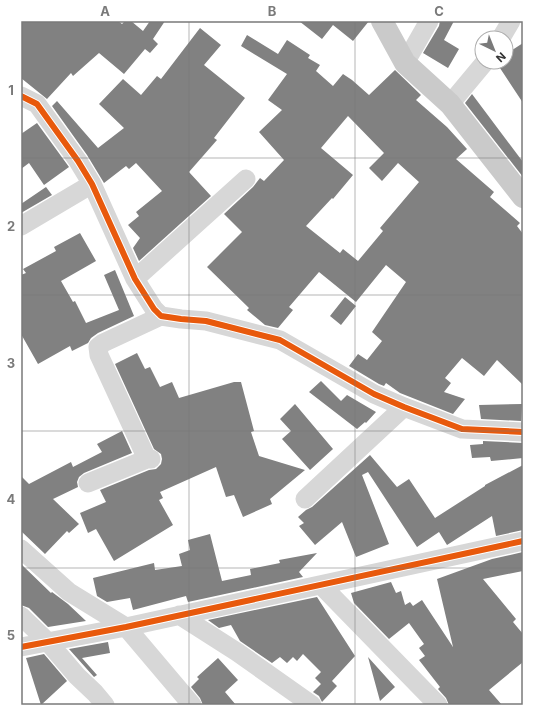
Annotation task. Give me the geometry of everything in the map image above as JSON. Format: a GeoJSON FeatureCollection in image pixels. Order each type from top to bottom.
{"type":"FeatureCollection","features":[{"type":"Feature","properties":{"kind":"main road"},"geometry":{"type":"LineString","coordinates":[[382,21],[405,63],[450,104],[523,197]]}},
{"type":"Feature","properties":{"kind":"street"},"geometry":{"type":"LineString","coordinates":[[405,63],[429,21]]}},
{"type":"Feature","properties":{"kind":"street"},"geometry":{"type":"LineString","coordinates":[[506,30],[511,21]]}},
{"type":"Feature","properties":{"kind":"street"},"geometry":{"type":"LineString","coordinates":[[450,104],[478,70]]}},
{"type":"Feature","properties":{"kind":"street"},"geometry":{"type":"LineString","coordinates":[[21,96],[37,104],[78,161],[92,184],[135,279],[154,309],[161,316]]}},
{"type":"Feature","properties":{"kind":"street"},"geometry":{"type":"LineString","coordinates":[[135,279],[246,179]]}},
{"type":"Feature","properties":{"kind":"street"},"geometry":{"type":"LineString","coordinates":[[21,226],[92,184]]}},
{"type":"Feature","properties":{"kind":"street"},"geometry":{"type":"LineString","coordinates":[[88,483],[149,459],[99,355],[98,347],[102,343],[161,316],[206,321],[280,340],[374,394],[462,429],[523,432]]}},
{"type":"Feature","properties":{"kind":"street"},"geometry":{"type":"LineString","coordinates":[[305,499],[404,407]]}},
{"type":"Feature","properties":{"kind":"street"},"geometry":{"type":"LineString","coordinates":[[21,648],[126,627],[523,541]]}},
{"type":"Feature","properties":{"kind":"street"},"geometry":{"type":"LineString","coordinates":[[21,550],[69,592],[126,627],[181,694],[192,705]]}},
{"type":"Feature","properties":{"kind":"street"},"geometry":{"type":"LineString","coordinates":[[321,585],[438,705]]}},
{"type":"Feature","properties":{"kind":"street"},"geometry":{"type":"LineString","coordinates":[[179,615],[237,652],[312,705]]}},
{"type":"Feature","properties":{"kind":"street"},"geometry":{"type":"LineString","coordinates":[[21,616],[48,642],[77,676],[105,705]]}},
{"type":"Feature","properties":{"kind":"building"},"geometry":{"type":"Polygon","coordinates":[[[21,21],[118,21],[122,24],[125,21],[131,21],[143,31],[150,21],[165,21],[153,39],[158,44],[150,53],[145,49],[124,74],[99,53],[73,76],[71,73],[47,99],[21,78],[21,21]]]}},
{"type":"Feature","properties":{"kind":"building"},"geometry":{"type":"Polygon","coordinates":[[[299,21],[369,21],[353,41],[333,25],[322,39],[299,21]]]}},
{"type":"Feature","properties":{"kind":"building"},"geometry":{"type":"Polygon","coordinates":[[[440,21],[454,21],[444,40],[459,49],[448,68],[423,53],[439,26],[440,21]]]}},
{"type":"Feature","properties":{"kind":"building"},"geometry":{"type":"Polygon","coordinates":[[[200,28],[221,45],[204,65],[245,98],[214,138],[217,140],[189,172],[211,196],[139,261],[133,248],[140,238],[128,225],[139,216],[136,212],[162,191],[136,163],[129,169],[126,166],[104,183],[87,155],[52,106],[57,101],[98,148],[124,128],[99,104],[123,79],[141,95],[157,76],[161,79],[200,28]]]}},
{"type":"Feature","properties":{"kind":"building"},"geometry":{"type":"Polygon","coordinates":[[[247,35],[278,54],[287,40],[310,55],[308,58],[320,65],[316,71],[333,86],[343,74],[369,95],[395,70],[421,95],[416,100],[447,127],[467,149],[456,159],[494,192],[490,197],[520,223],[517,226],[523,234],[523,385],[497,360],[484,376],[462,358],[445,378],[451,383],[444,392],[465,399],[453,414],[400,393],[386,383],[384,386],[379,384],[349,366],[358,354],[367,360],[382,341],[372,332],[406,282],[386,265],[356,302],[319,272],[289,307],[293,310],[278,328],[265,325],[247,310],[249,308],[207,267],[242,232],[224,214],[253,187],[260,178],[264,181],[284,160],[259,132],[282,110],[268,100],[287,74],[241,46],[247,35]],[[348,116],[321,148],[353,175],[333,199],[332,198],[306,226],[340,253],[343,249],[358,261],[383,231],[380,228],[419,182],[398,163],[382,181],[369,168],[384,153],[348,116]]]}},
{"type":"Feature","properties":{"kind":"building"},"geometry":{"type":"Polygon","coordinates":[[[523,43],[523,103],[501,70],[514,70],[514,49],[523,43]]]}},
{"type":"Feature","properties":{"kind":"building"},"geometry":{"type":"Polygon","coordinates":[[[472,94],[523,162],[523,177],[465,103],[472,94]]]}},
{"type":"Feature","properties":{"kind":"building"},"geometry":{"type":"Polygon","coordinates":[[[37,123],[69,167],[44,185],[29,163],[21,169],[21,134],[37,123]]]}},
{"type":"Feature","properties":{"kind":"building"},"geometry":{"type":"Polygon","coordinates":[[[46,187],[52,195],[21,213],[21,204],[46,187]]]}},
{"type":"Feature","properties":{"kind":"building"},"geometry":{"type":"Polygon","coordinates":[[[80,233],[96,261],[61,281],[73,302],[75,301],[86,323],[119,310],[104,275],[115,270],[134,316],[98,333],[91,338],[88,343],[72,351],[70,346],[38,364],[21,334],[21,275],[26,273],[23,269],[56,251],[54,247],[80,233]]]}},
{"type":"Feature","properties":{"kind":"building"},"geometry":{"type":"Polygon","coordinates":[[[345,297],[356,306],[341,325],[330,316],[345,297]]]}},
{"type":"Feature","properties":{"kind":"building"},"geometry":{"type":"Polygon","coordinates":[[[137,353],[145,369],[150,367],[160,387],[172,382],[179,398],[234,382],[241,382],[254,431],[251,432],[259,456],[305,470],[270,499],[272,504],[243,517],[234,495],[226,497],[216,467],[160,492],[163,498],[159,500],[173,525],[114,561],[96,529],[88,533],[80,513],[106,502],[100,490],[149,470],[156,469],[161,464],[161,454],[154,449],[115,364],[137,353]]]}},
{"type":"Feature","properties":{"kind":"building"},"geometry":{"type":"Polygon","coordinates":[[[321,381],[341,401],[347,395],[376,412],[366,423],[365,422],[357,429],[309,392],[321,381]]]}},
{"type":"Feature","properties":{"kind":"building"},"geometry":{"type":"Polygon","coordinates":[[[295,404],[333,449],[310,470],[282,439],[291,431],[280,419],[295,404]]]}},
{"type":"Feature","properties":{"kind":"building"},"geometry":{"type":"Polygon","coordinates":[[[522,404],[521,421],[481,419],[479,405],[522,404]]]}},
{"type":"Feature","properties":{"kind":"building"},"geometry":{"type":"Polygon","coordinates":[[[122,431],[132,453],[84,473],[79,477],[77,482],[78,487],[53,499],[79,524],[69,533],[67,531],[45,554],[21,531],[21,476],[29,484],[71,462],[73,467],[102,452],[97,444],[122,431]]]}},
{"type":"Feature","properties":{"kind":"building"},"geometry":{"type":"Polygon","coordinates":[[[483,441],[523,443],[523,458],[491,461],[490,457],[472,458],[470,445],[483,444],[483,441]]]}},
{"type":"Feature","properties":{"kind":"building"},"geometry":{"type":"Polygon","coordinates":[[[370,455],[397,487],[409,479],[435,518],[485,485],[523,465],[523,530],[496,536],[492,516],[447,545],[439,532],[417,547],[368,472],[362,475],[389,544],[356,557],[342,522],[315,545],[299,526],[304,523],[298,517],[312,507],[370,455]]]}},
{"type":"Feature","properties":{"kind":"building"},"geometry":{"type":"Polygon","coordinates":[[[210,534],[222,581],[251,575],[250,569],[280,563],[279,560],[317,553],[299,572],[303,577],[188,602],[186,596],[133,610],[130,598],[107,602],[97,596],[93,578],[154,563],[155,570],[182,566],[179,554],[190,550],[188,540],[210,534]]]}},
{"type":"Feature","properties":{"kind":"building"},"geometry":{"type":"Polygon","coordinates":[[[523,552],[523,571],[483,579],[516,619],[513,622],[523,634],[523,662],[489,690],[502,705],[449,705],[446,698],[438,689],[440,687],[419,660],[425,656],[419,648],[424,644],[409,623],[389,639],[354,603],[351,593],[391,582],[396,593],[401,591],[405,605],[410,602],[413,606],[422,600],[453,647],[437,579],[492,559],[523,552]]]}},
{"type":"Feature","properties":{"kind":"building"},"geometry":{"type":"Polygon","coordinates":[[[21,564],[51,593],[52,592],[68,604],[86,621],[48,627],[29,608],[21,605],[21,564]]]}},
{"type":"Feature","properties":{"kind":"building"},"geometry":{"type":"Polygon","coordinates":[[[317,597],[355,656],[332,681],[337,686],[322,702],[319,696],[313,692],[321,684],[315,678],[321,672],[303,654],[297,661],[293,657],[287,663],[280,657],[272,663],[240,641],[231,625],[219,628],[208,620],[317,597]]]}},
{"type":"Feature","properties":{"kind":"building"},"geometry":{"type":"Polygon","coordinates":[[[108,642],[110,653],[82,658],[97,675],[94,677],[69,649],[108,642]]]}},
{"type":"Feature","properties":{"kind":"building"},"geometry":{"type":"Polygon","coordinates":[[[44,654],[67,681],[41,705],[26,658],[44,654]]]}},
{"type":"Feature","properties":{"kind":"building"},"geometry":{"type":"Polygon","coordinates":[[[368,657],[395,687],[380,701],[368,657]]]}},
{"type":"Feature","properties":{"kind":"building"},"geometry":{"type":"Polygon","coordinates":[[[218,658],[238,680],[225,692],[236,705],[203,705],[200,698],[191,687],[199,679],[197,677],[218,658]]]}},
{"type":"Feature","properties":{"kind":"cycle path"},"geometry":{"type":"LineString","coordinates":[[21,96],[37,104],[78,161],[92,184],[135,279],[154,309],[161,316],[206,321],[280,340],[374,394],[462,429],[523,432]]}},
{"type":"Feature","properties":{"kind":"cycle path"},"geometry":{"type":"LineString","coordinates":[[21,647],[126,627],[523,541]]}}]}
